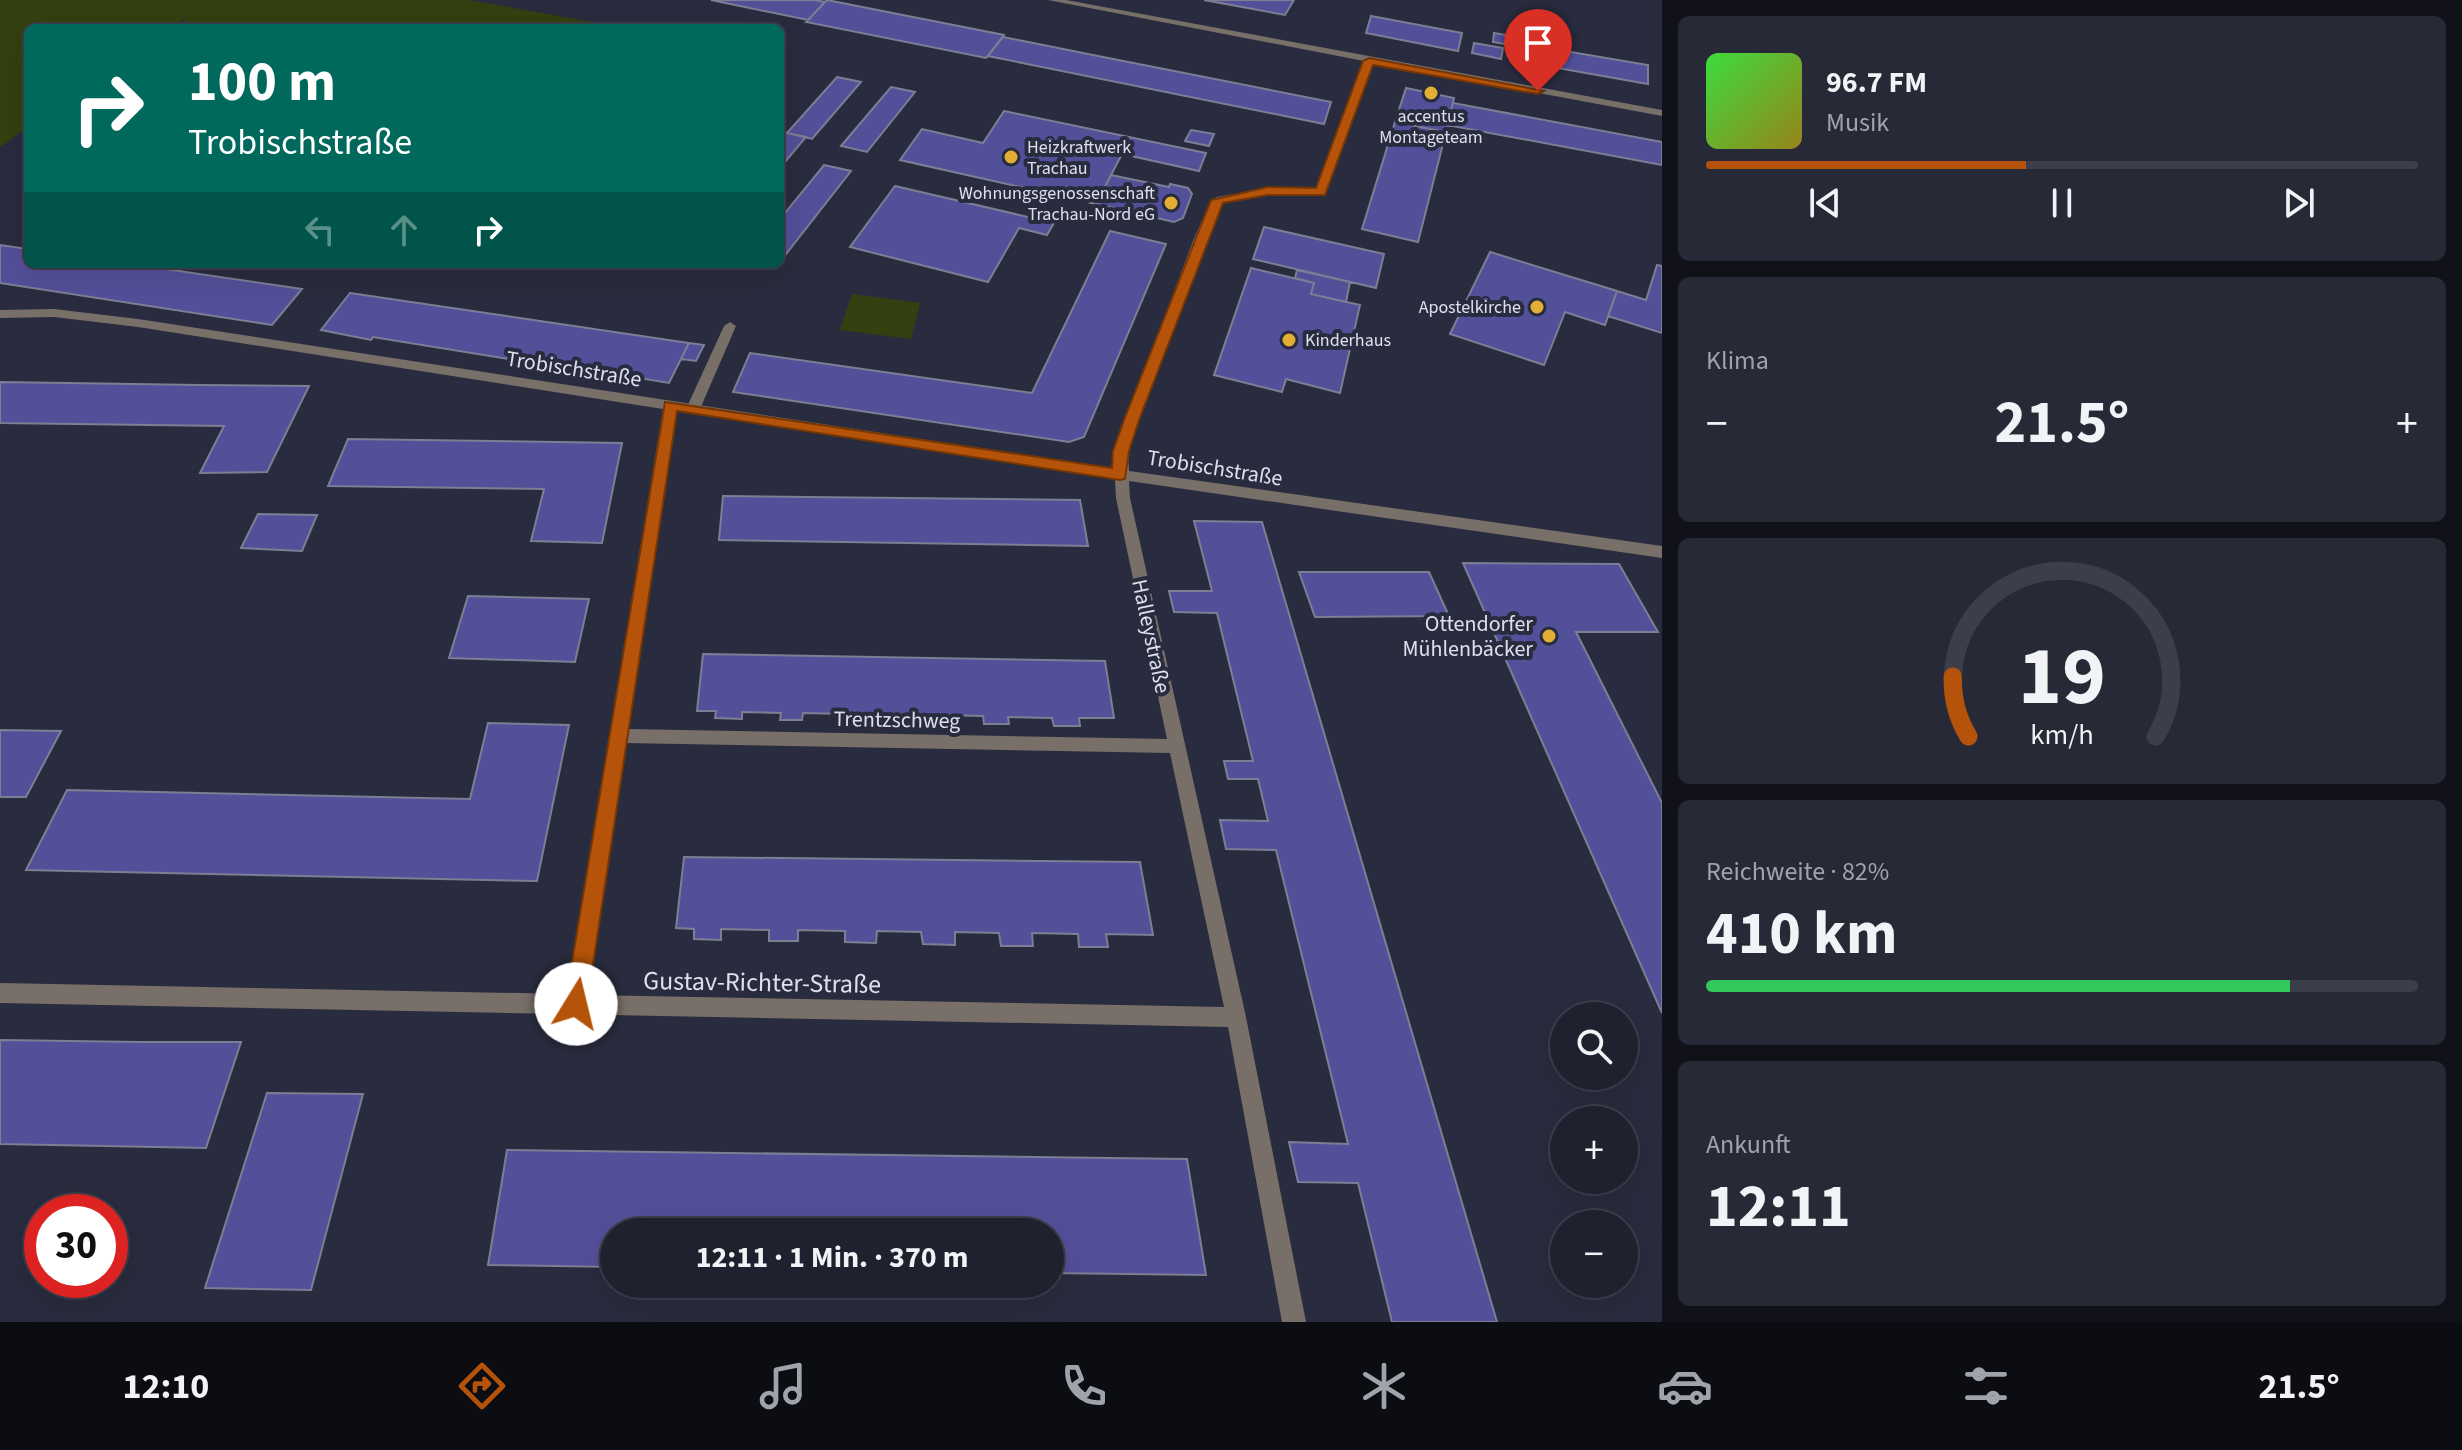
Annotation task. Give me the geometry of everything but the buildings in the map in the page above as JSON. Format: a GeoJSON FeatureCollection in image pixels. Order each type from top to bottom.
{"type":"FeatureCollection","features":[{"type":"Feature","properties":{"kind":"street"},"geometry":{"type":"LineString","coordinates":[[1052,0],[1662,113]]}},
{"type":"Feature","properties":{"kind":"street","name":"Halleystraße"},"geometry":{"type":"LineString","coordinates":[[1294,1322],[1236,1017],[1175,746],[1120,475],[1121,451],[1217,200],[1268,191],[1321,192],[1369,61]]}},
{"type":"Feature","properties":{"kind":"street","name":"Trobischstraße"},"geometry":{"type":"LineString","coordinates":[[1,313],[54,313],[138,323],[1120,475],[1662,552]]}},
{"type":"Feature","properties":{"kind":"street"},"geometry":{"type":"LineString","coordinates":[[693,409],[730,326]]}},
{"type":"Feature","properties":{"kind":"street"},"geometry":{"type":"LineString","coordinates":[[576,1004],[670,405]]}},
{"type":"Feature","properties":{"kind":"street","name":"Trentzschweg"},"geometry":{"type":"LineString","coordinates":[[619,736],[1175,746]]}},
{"type":"Feature","properties":{"kind":"street","name":"Gustav-Richter-Straße"},"geometry":{"type":"LineString","coordinates":[[0,993],[1236,1017]]}},
{"type":"Feature","properties":{"kind":"green space"},"geometry":{"type":"Polygon","coordinates":[[[0,0],[469,0],[604,24],[178,24],[195,11],[176,24],[24,24],[24,130],[0,147],[0,0]]]}},
{"type":"Feature","properties":{"kind":"green space"},"geometry":{"type":"Polygon","coordinates":[[[852,294],[920,303],[911,339],[840,330],[852,294]]]}},
{"type":"Feature","properties":{"kind":"place","name":"accentus Montageteam"},"geometry":{"type":"Point","coordinates":[1431,93]}},
{"type":"Feature","properties":{"kind":"place","name":"Heizkraftwerk Trachau"},"geometry":{"type":"Point","coordinates":[1011,157]}},
{"type":"Feature","properties":{"kind":"place","name":"Wohnungsgenossenschaft Trachau-Nord eG"},"geometry":{"type":"Point","coordinates":[1171,203]}},
{"type":"Feature","properties":{"kind":"place","name":"Apostelkirche"},"geometry":{"type":"Point","coordinates":[1537,307]}},
{"type":"Feature","properties":{"kind":"place","name":"Kinderhaus"},"geometry":{"type":"Point","coordinates":[1289,340]}},
{"type":"Feature","properties":{"kind":"place","name":"Ottendorfer Mühlenbäcker"},"geometry":{"type":"Point","coordinates":[1549,636]}},
{"type":"Feature","properties":{"kind":"route"},"geometry":{"type":"LineString","coordinates":[[576,1004],[659,491],[670,405],[1120,475],[1121,451],[1131,420],[1217,200],[1268,191],[1321,192],[1369,61],[1538,91]]}}]}
